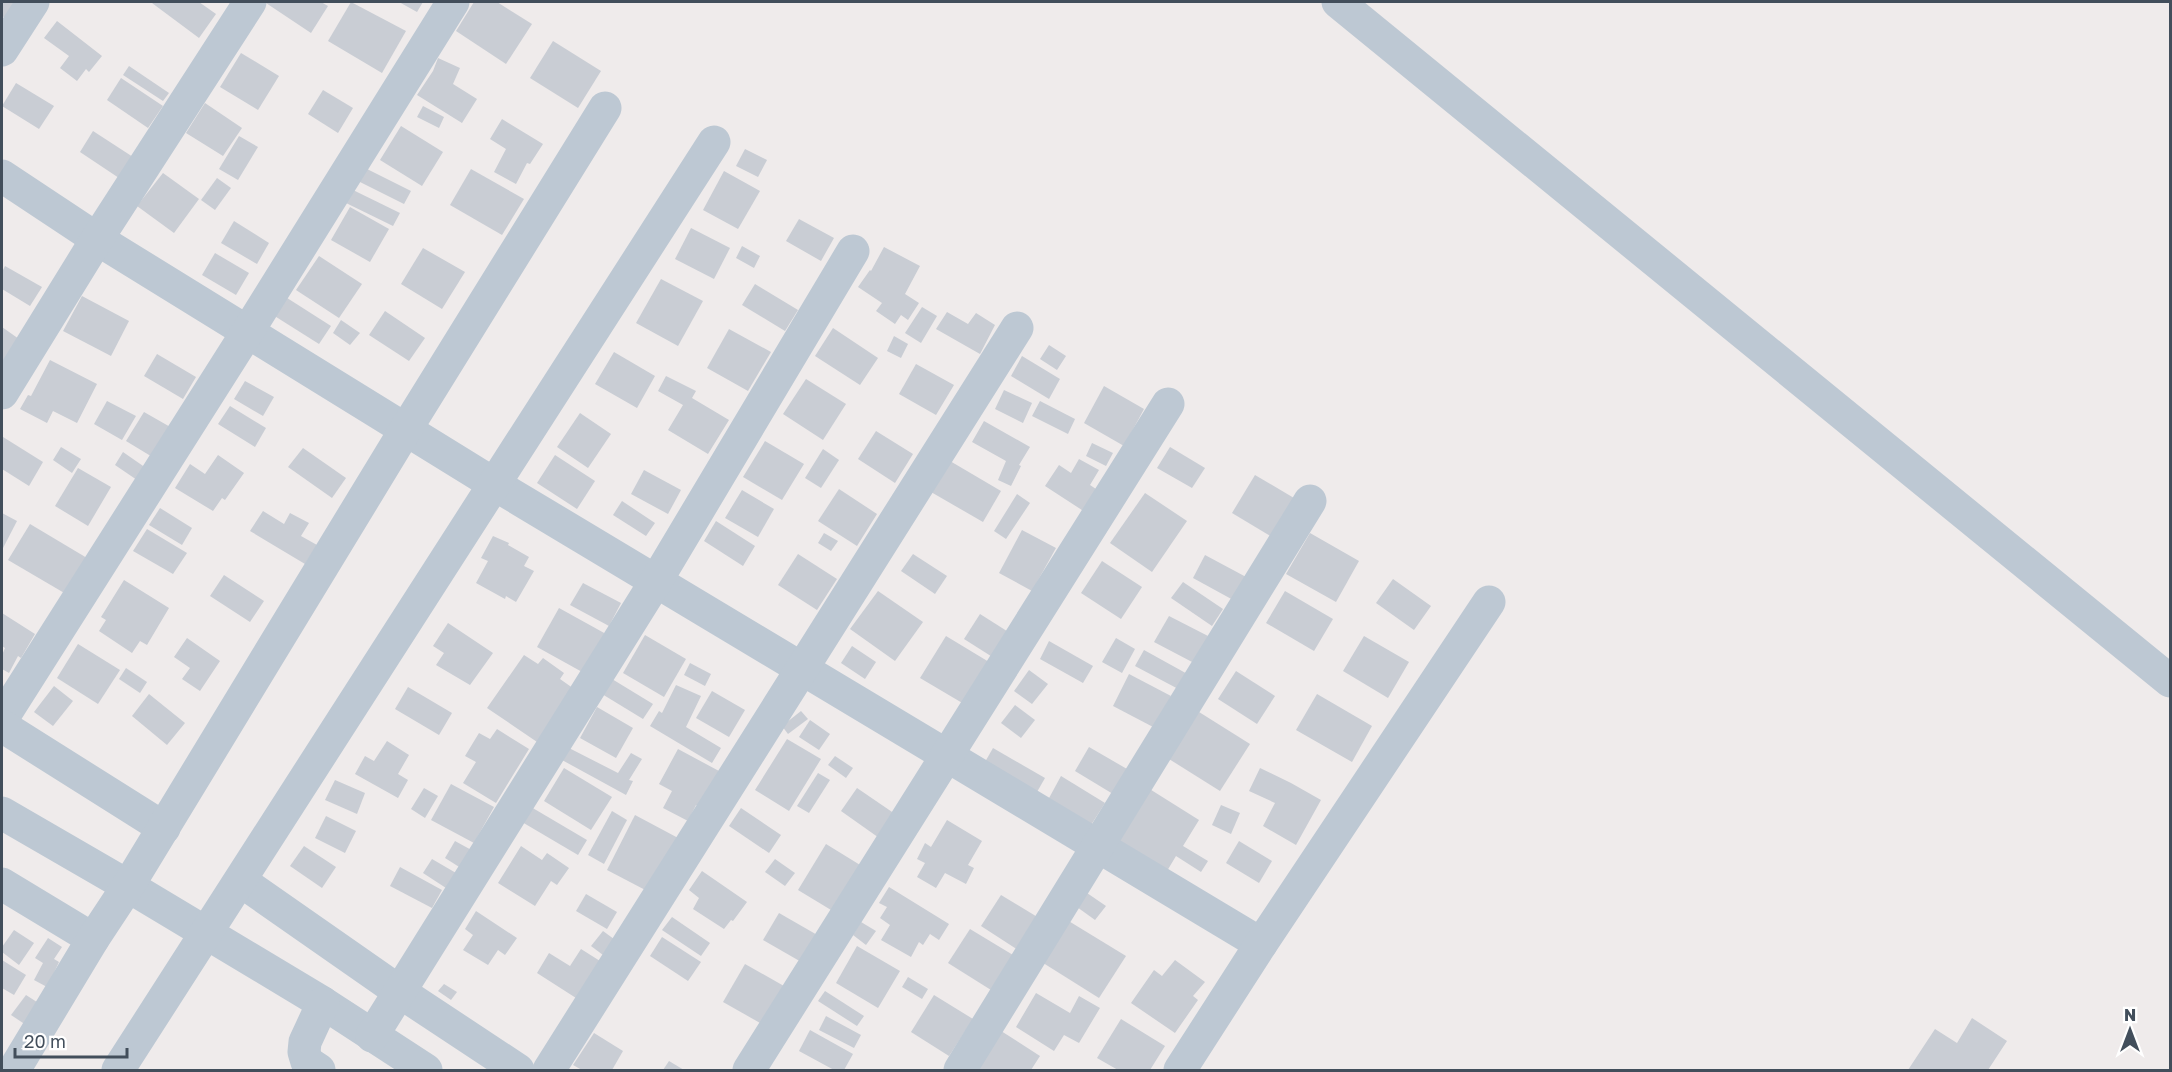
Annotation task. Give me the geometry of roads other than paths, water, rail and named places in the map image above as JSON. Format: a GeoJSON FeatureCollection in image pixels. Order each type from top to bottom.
{"type":"FeatureCollection","features":[{"type":"Feature","properties":{"kind":"street"},"geometry":{"type":"LineString","coordinates":[[2,50],[33,2]]}},
{"type":"Feature","properties":{"kind":"street"},"geometry":{"type":"LineString","coordinates":[[2,393],[97,239],[250,2]]}},
{"type":"Feature","properties":{"kind":"street"},"geometry":{"type":"LineString","coordinates":[[2,719],[453,2]]}},
{"type":"Feature","properties":{"kind":"street"},"geometry":{"type":"LineString","coordinates":[[1338,2],[2170,681]]}},
{"type":"Feature","properties":{"kind":"street"},"geometry":{"type":"LineString","coordinates":[[14,1071],[605,108]]}},
{"type":"Feature","properties":{"kind":"street"},"geometry":{"type":"LineString","coordinates":[[118,1071],[714,142]]}},
{"type":"Feature","properties":{"kind":"street"},"geometry":{"type":"LineString","coordinates":[[2,176],[97,239],[494,484],[1261,944]]}},
{"type":"Feature","properties":{"kind":"street"},"geometry":{"type":"LineString","coordinates":[[372,1036],[656,581],[854,251]]}},
{"type":"Feature","properties":{"kind":"street"},"geometry":{"type":"LineString","coordinates":[[549,1071],[1017,328]]}},
{"type":"Feature","properties":{"kind":"street"},"geometry":{"type":"LineString","coordinates":[[749,1071],[1168,404]]}},
{"type":"Feature","properties":{"kind":"street"},"geometry":{"type":"LineString","coordinates":[[960,1071],[1310,501]]}},
{"type":"Feature","properties":{"kind":"street"},"geometry":{"type":"LineString","coordinates":[[1180,1071],[1261,944],[1489,602]]}},
{"type":"Feature","properties":{"kind":"street"},"geometry":{"type":"LineString","coordinates":[[2,726],[164,828]]}},
{"type":"Feature","properties":{"kind":"street"},"geometry":{"type":"LineString","coordinates":[[2,813],[323,1003],[426,1071]]}},
{"type":"Feature","properties":{"kind":"street"},"geometry":{"type":"LineString","coordinates":[[241,881],[518,1071]]}},
{"type":"Feature","properties":{"kind":"street"},"geometry":{"type":"LineString","coordinates":[[2,884],[93,939]]}},
{"type":"Feature","properties":{"kind":"street"},"geometry":{"type":"LineString","coordinates":[[319,1071],[307,1062],[304,1048],[323,1003]]}}]}
